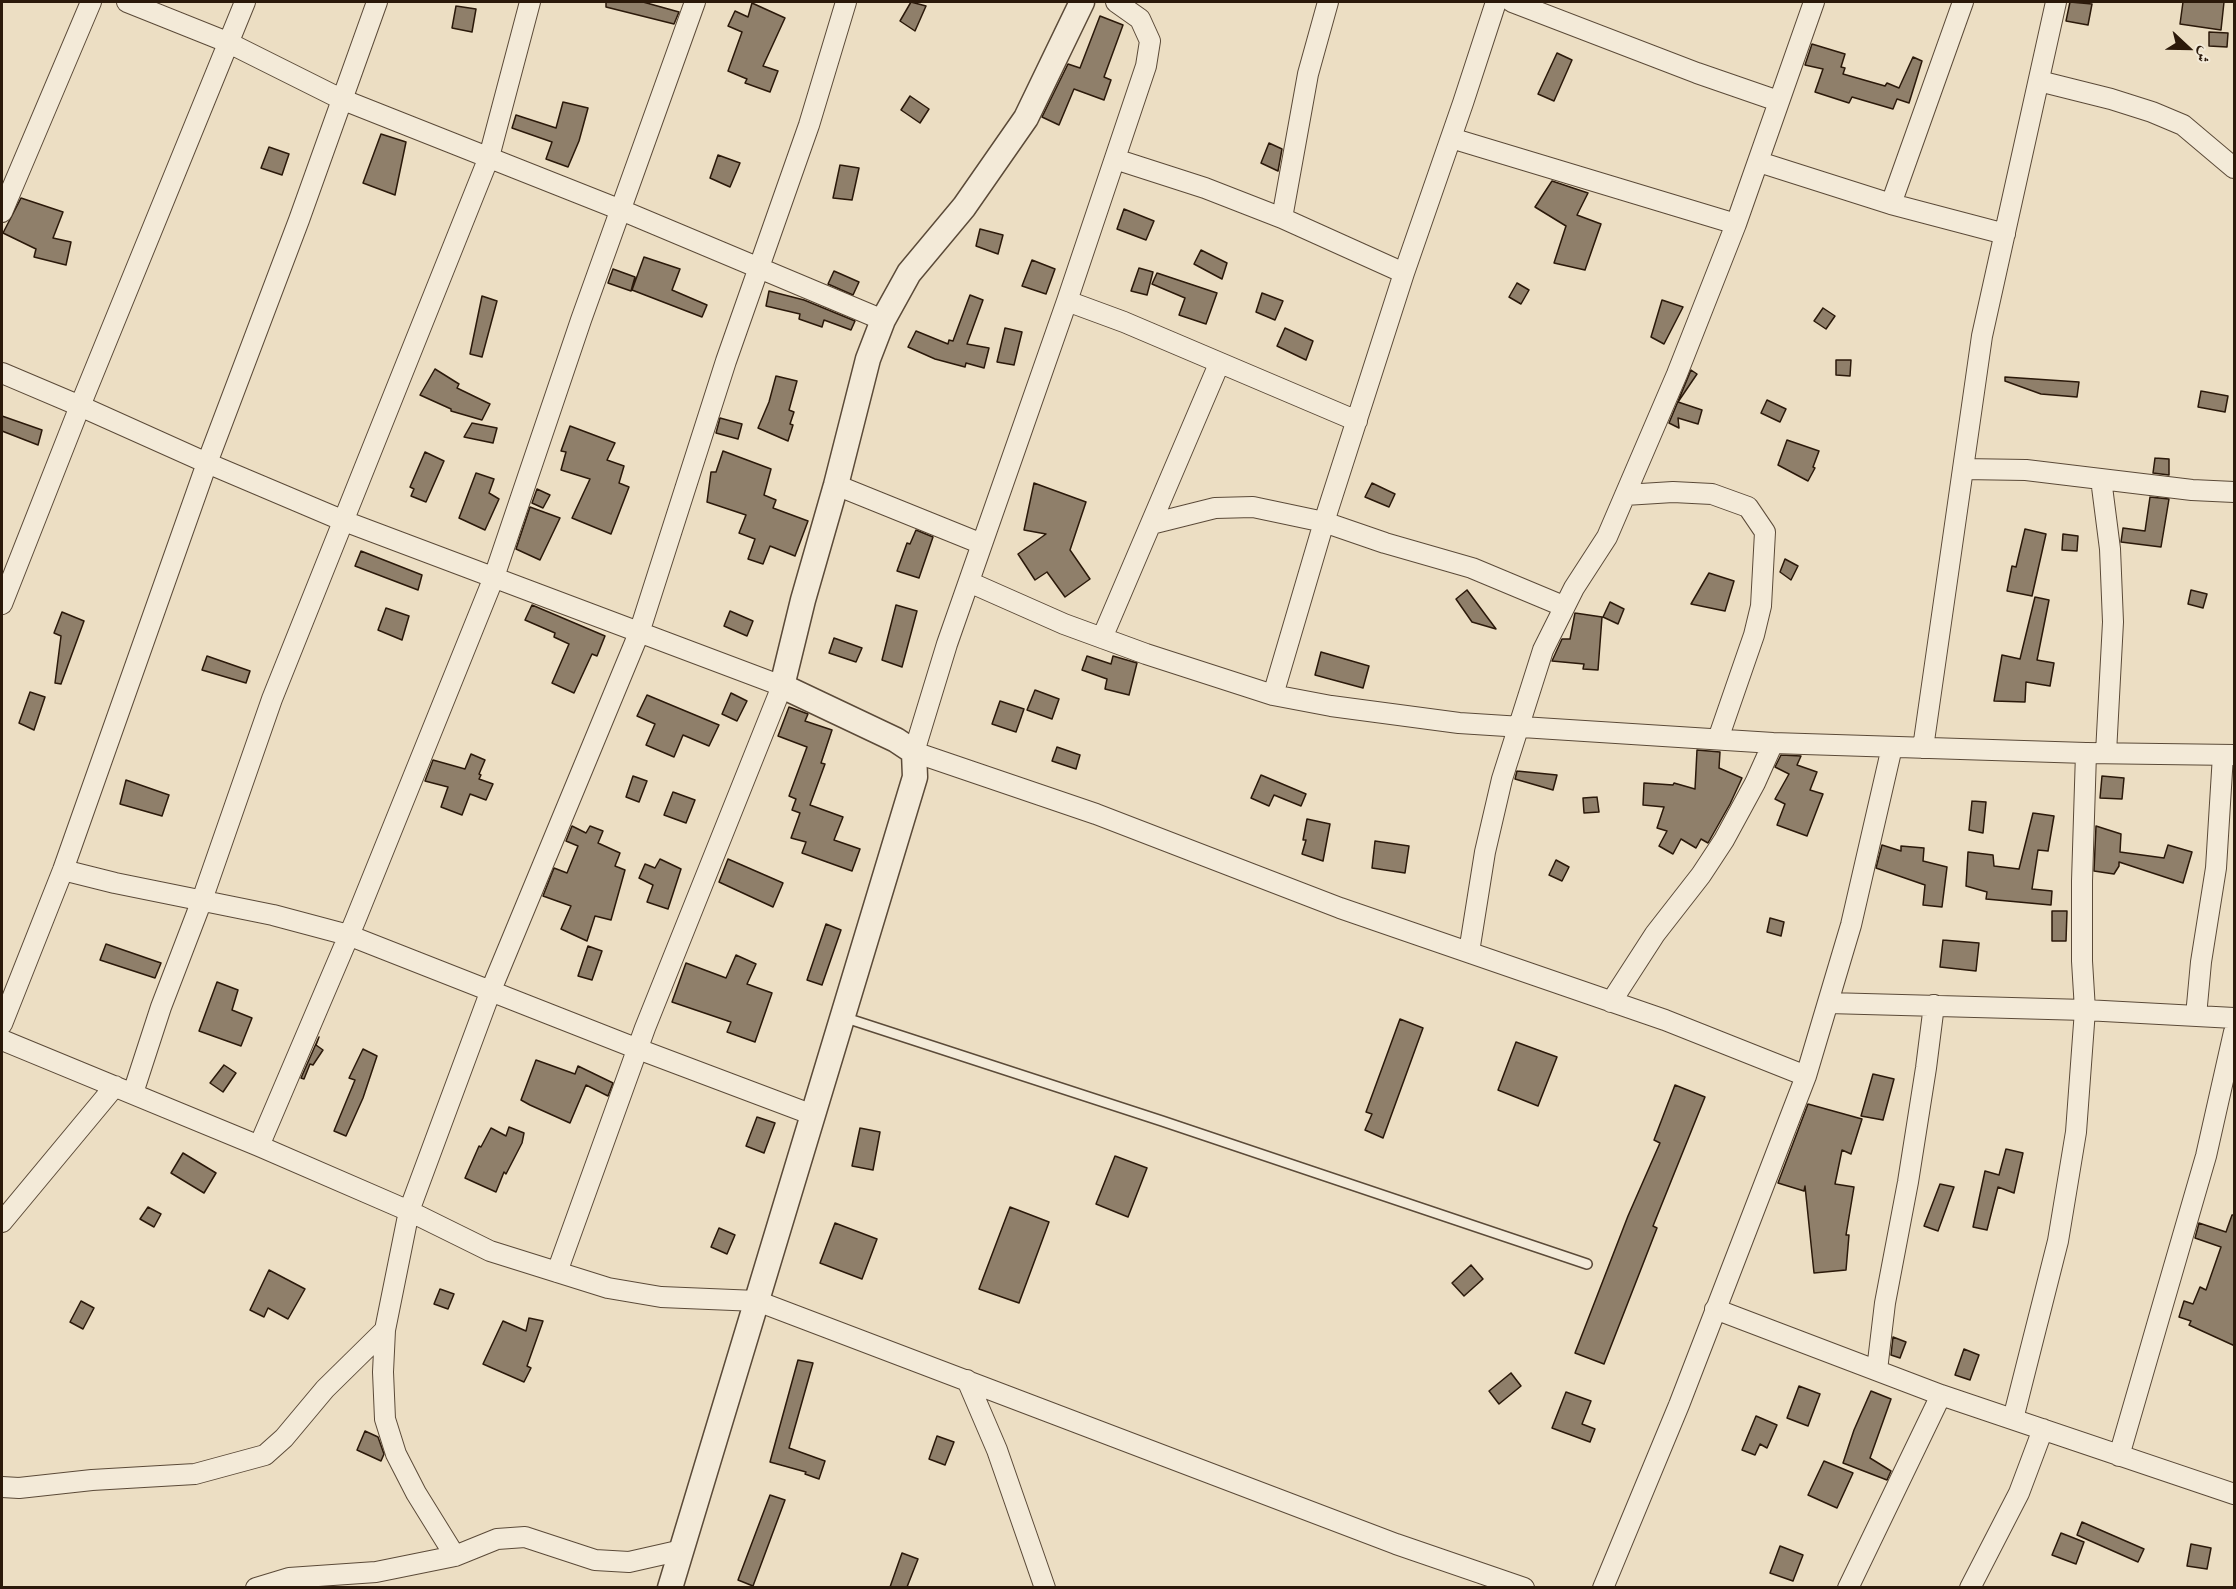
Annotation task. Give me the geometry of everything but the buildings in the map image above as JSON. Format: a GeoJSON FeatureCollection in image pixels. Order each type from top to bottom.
{"type":"FeatureCollection","features":[{"type":"Feature","properties":{"kind":"street"},"geometry":{"type":"LineString","coordinates":[[2,212],[92,2]]}},
{"type":"Feature","properties":{"kind":"street"},"geometry":{"type":"LineString","coordinates":[[127,2],[227,42],[341,99],[621,210],[883,320]]}},
{"type":"Feature","properties":{"kind":"street"},"geometry":{"type":"LineString","coordinates":[[2,604],[245,2]]}},
{"type":"Feature","properties":{"kind":"street"},"geometry":{"type":"LineString","coordinates":[[2,1024],[63,870],[207,464],[299,220],[377,2]]}},
{"type":"Feature","properties":{"kind":"street"},"geometry":{"type":"LineString","coordinates":[[2,1222],[124,1090],[161,1007],[202,900],[272,699],[489,157],[530,2]]}},
{"type":"Feature","properties":{"kind":"street"},"geometry":{"type":"LineString","coordinates":[[259,1146],[494,577],[581,320],[695,2]]}},
{"type":"Feature","properties":{"kind":"street"},"geometry":{"type":"LineString","coordinates":[[454,1556],[416,1493],[393,1446],[385,1419],[383,1372],[385,1330],[409,1211],[491,990],[639,633],[726,361],[809,125],[846,2]]}},
{"type":"Feature","properties":{"kind":"street"},"geometry":{"type":"LineString","coordinates":[[557,1272],[638,1049],[782,686],[868,359],[883,320],[909,273],[964,207],[1026,118],[1082,2]]}},
{"type":"Feature","properties":{"kind":"street"},"geometry":{"type":"LineString","coordinates":[[670,1587],[915,777],[914,752],[969,582],[1146,66],[1150,41],[1140,19],[1116,2]]}},
{"type":"Feature","properties":{"kind":"street"},"geometry":{"type":"LineString","coordinates":[[1282,218],[1308,74],[1328,2]]}},
{"type":"Feature","properties":{"kind":"street"},"geometry":{"type":"LineString","coordinates":[[1273,695],[1324,522],[1404,273],[1496,2]]}},
{"type":"Feature","properties":{"kind":"street"},"geometry":{"type":"LineString","coordinates":[[1512,2],[1697,74],[1778,101]]}},
{"type":"Feature","properties":{"kind":"street"},"geometry":{"type":"LineString","coordinates":[[1469,952],[1485,852],[1502,779],[1517,726],[1543,651],[1563,606],[1607,537],[1677,374],[1759,162],[1778,101],[1814,2]]}},
{"type":"Feature","properties":{"kind":"street"},"geometry":{"type":"LineString","coordinates":[[1892,204],[1963,2]]}},
{"type":"Feature","properties":{"kind":"street"},"geometry":{"type":"LineString","coordinates":[[1923,748],[1982,336],[2056,2]]}},
{"type":"Feature","properties":{"kind":"street"},"geometry":{"type":"LineString","coordinates":[[2039,81],[2111,99],[2183,125],[2235,168]]}},
{"type":"Feature","properties":{"kind":"street"},"geometry":{"type":"LineString","coordinates":[[1451,138],[1736,224]]}},
{"type":"Feature","properties":{"kind":"street"},"geometry":{"type":"LineString","coordinates":[[1115,159],[1205,188],[1282,218],[1404,273]]}},
{"type":"Feature","properties":{"kind":"street"},"geometry":{"type":"LineString","coordinates":[[1759,162],[1892,204],[2005,234]]}},
{"type":"Feature","properties":{"kind":"street"},"geometry":{"type":"LineString","coordinates":[[1067,301],[1124,322],[1357,421]]}},
{"type":"Feature","properties":{"kind":"street"},"geometry":{"type":"LineString","coordinates":[[1102,639],[1218,363]]}},
{"type":"Feature","properties":{"kind":"street"},"geometry":{"type":"LineString","coordinates":[[2,373],[207,464],[344,521],[782,686],[896,740],[914,752],[1096,814],[1340,908],[1665,1020],[1806,1076]]}},
{"type":"Feature","properties":{"kind":"street"},"geometry":{"type":"LineString","coordinates":[[1963,469],[2026,470],[2192,490],[2235,492]]}},
{"type":"Feature","properties":{"kind":"street"},"geometry":{"type":"LineString","coordinates":[[2101,480],[2110,549],[2113,622],[2106,753]]}},
{"type":"Feature","properties":{"kind":"street"},"geometry":{"type":"LineString","coordinates":[[836,484],[982,544]]}},
{"type":"Feature","properties":{"kind":"street"},"geometry":{"type":"LineString","coordinates":[[1625,495],[1673,492],[1712,494],[1748,507],[1766,532],[1761,606],[1754,634],[1718,739]]}},
{"type":"Feature","properties":{"kind":"street"},"geometry":{"type":"LineString","coordinates":[[1150,524],[1215,508],[1253,507],[1324,522],[1472,568],[1563,606]]}},
{"type":"Feature","properties":{"kind":"street"},"geometry":{"type":"LineString","coordinates":[[969,582],[1102,639],[1273,695],[1331,706],[1448,722],[1773,743],[2229,755],[2216,868],[2200,962],[2196,1016]]}},
{"type":"Feature","properties":{"kind":"street"},"geometry":{"type":"LineString","coordinates":[[1611,1002],[1655,934],[1701,875],[1724,840],[1755,783],[1773,743]]}},
{"type":"Feature","properties":{"kind":"street"},"geometry":{"type":"LineString","coordinates":[[1603,1587],[1678,1405],[1806,1076],[1851,925],[1892,747]]}},
{"type":"Feature","properties":{"kind":"street"},"geometry":{"type":"LineString","coordinates":[[2013,1419],[2058,1241],[2076,1132],[2085,1010],[2082,961],[2082,881],[2086,753]]}},
{"type":"Feature","properties":{"kind":"street"},"geometry":{"type":"LineString","coordinates":[[63,870],[115,883],[273,915],[348,935],[813,1115]]}},
{"type":"Feature","properties":{"kind":"street"},"geometry":{"type":"LineString","coordinates":[[1828,1003],[2085,1010],[2235,1018]]}},
{"type":"Feature","properties":{"kind":"street"},"geometry":{"type":"LineString","coordinates":[[1877,1370],[1885,1303],[1910,1170],[1934,1005]]}},
{"type":"Feature","properties":{"kind":"street"},"geometry":{"type":"LineString","coordinates":[[2119,1456],[2206,1156],[2235,1032]]}},
{"type":"Feature","properties":{"kind":"street"},"geometry":{"type":"LineString","coordinates":[[2,1040],[259,1146],[409,1211],[490,1251],[608,1288],[661,1297],[757,1301],[1396,1544],[1524,1587]]}},
{"type":"Feature","properties":{"kind":"street"},"geometry":{"type":"LineString","coordinates":[[1715,1309],[1941,1395],[2235,1494]]}},
{"type":"Feature","properties":{"kind":"street"},"geometry":{"type":"LineString","coordinates":[[2,1487],[19,1488],[92,1480],[195,1474],[265,1455],[284,1438],[325,1389],[385,1330]]}},
{"type":"Feature","properties":{"kind":"street"},"geometry":{"type":"LineString","coordinates":[[967,1380],[998,1450],[1045,1587]]}},
{"type":"Feature","properties":{"kind":"street"},"geometry":{"type":"LineString","coordinates":[[1848,1587],[1941,1395]]}},
{"type":"Feature","properties":{"kind":"street"},"geometry":{"type":"LineString","coordinates":[[1970,1587],[2019,1493],[2043,1430]]}},
{"type":"Feature","properties":{"kind":"street"},"geometry":{"type":"LineString","coordinates":[[256,1587],[289,1578],[354,1580],[376,1572],[454,1556],[497,1539],[525,1537],[595,1560],[629,1562],[682,1550]]}},
{"type":"Feature","properties":{"kind":"lane"},"geometry":{"type":"LineString","coordinates":[[843,1017],[1162,1120],[1587,1264]]}}]}
